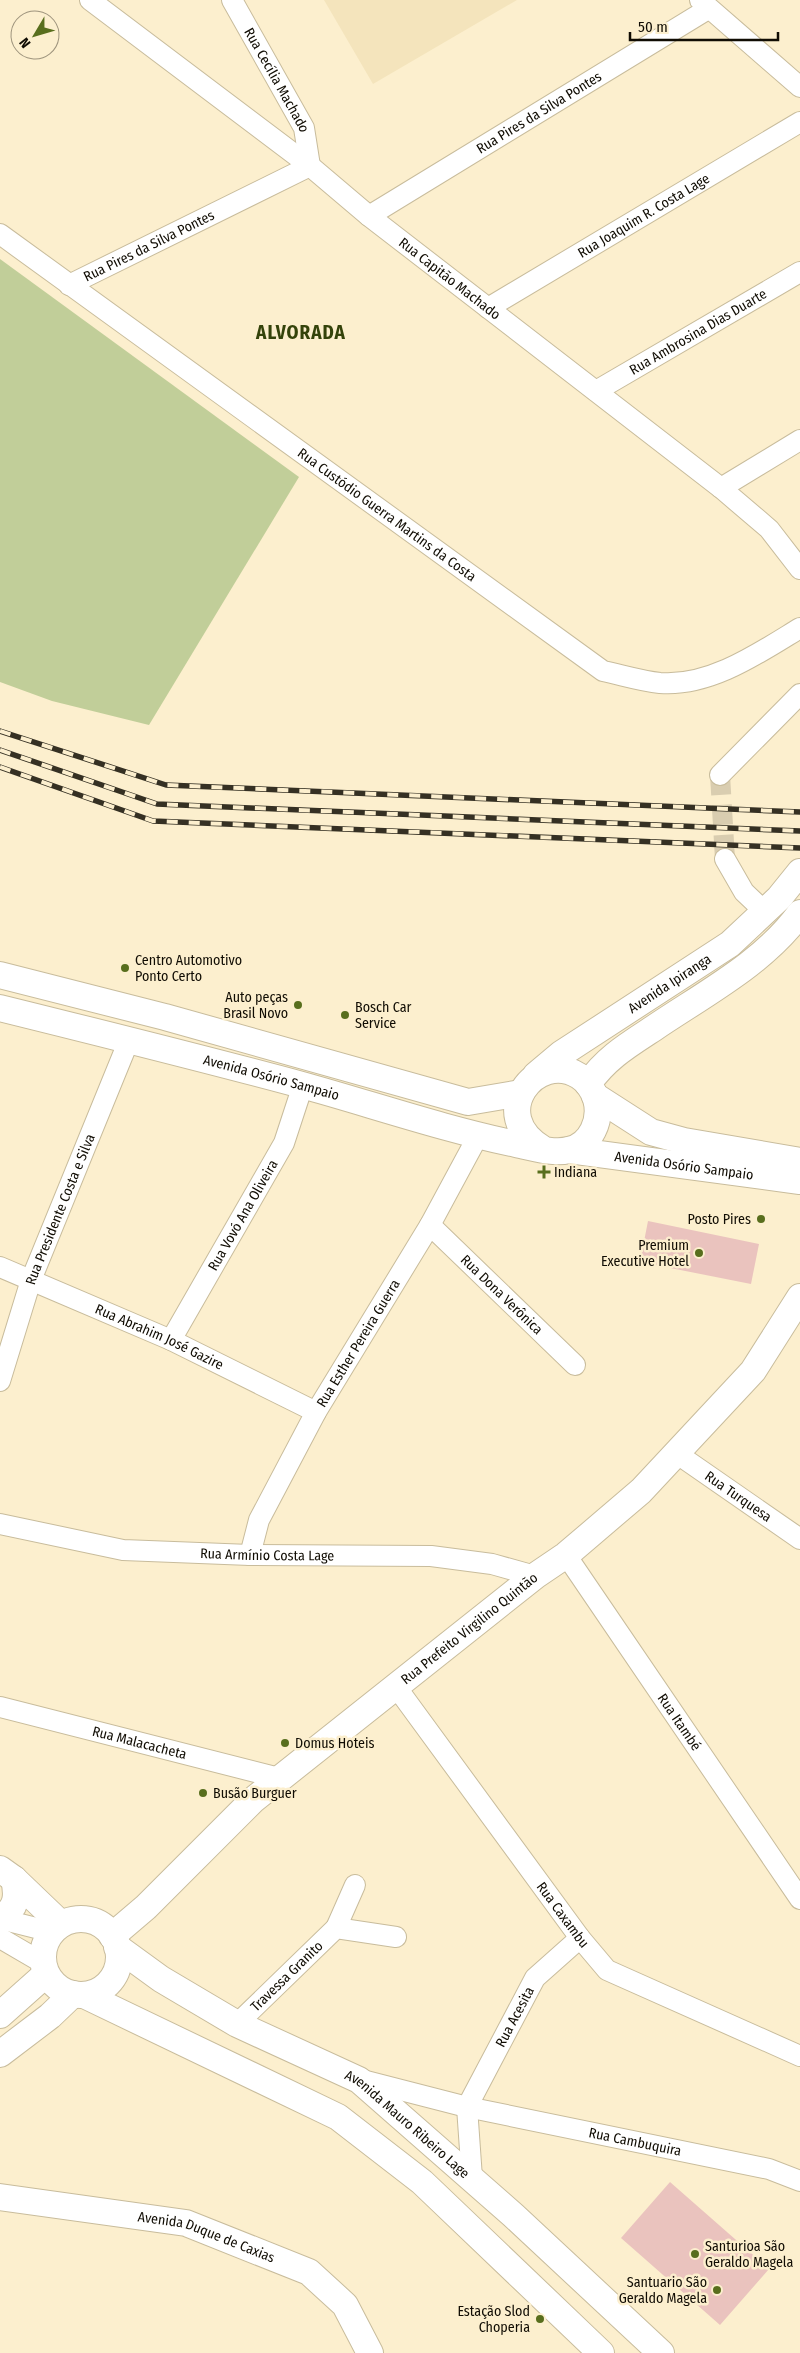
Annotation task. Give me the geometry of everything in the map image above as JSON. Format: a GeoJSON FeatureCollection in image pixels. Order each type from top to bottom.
{"type":"FeatureCollection","features":[{"type":"Feature","properties":{"kind":"street","name":"Rua Capitão Machado"},"geometry":{"type":"LineString","coordinates":[[90,0],[310,166],[369,216],[721,488],[769,529],[800,569]]}},
{"type":"Feature","properties":{"kind":"street","name":"Rua Cecília Machado"},"geometry":{"type":"LineString","coordinates":[[232,0],[304,128],[310,166]]}},
{"type":"Feature","properties":{"kind":"street","name":"Rua Pires da Silva Pontes"},"geometry":{"type":"LineString","coordinates":[[369,216],[704,5]]}},
{"type":"Feature","properties":{"kind":"street"},"geometry":{"type":"LineString","coordinates":[[704,5],[800,87]]}},
{"type":"Feature","properties":{"kind":"street","name":"Rua Joaquim R. Costa Lage"},"geometry":{"type":"LineString","coordinates":[[488,308],[800,122]]}},
{"type":"Feature","properties":{"kind":"street","name":"Rua Pires da Silva Pontes"},"geometry":{"type":"LineString","coordinates":[[69,285],[310,166]]}},
{"type":"Feature","properties":{"kind":"street","name":"Rua Custódio Guerra Martins da Costa"},"geometry":{"type":"LineString","coordinates":[[0,234],[603,671],[660,683],[696,682],[754,656],[800,628]]}},
{"type":"Feature","properties":{"kind":"street","name":"Rua Ambrosina Dias Duarte"},"geometry":{"type":"LineString","coordinates":[[596,391],[800,272]]}},
{"type":"Feature","properties":{"kind":"street"},"geometry":{"type":"LineString","coordinates":[[721,488],[800,440]]}},
{"type":"Feature","properties":{"kind":"street"},"geometry":{"type":"LineString","coordinates":[[720,775],[800,694]]}},
{"type":"Feature","properties":{"kind":"street"},"geometry":{"type":"LineString","coordinates":[[725,859],[744,892],[764,911]]}},
{"type":"Feature","properties":{"kind":"street","name":"Avenida Ipiranga"},"geometry":{"type":"LineString","coordinates":[[525,1087],[561,1054],[730,944],[779,898],[800,872]]}},
{"type":"Feature","properties":{"kind":"street","name":"Avenida Ipiranga"},"geometry":{"type":"LineString","coordinates":[[592,1090],[609,1058],[745,966],[778,939],[800,913]]}},
{"type":"Feature","properties":{"kind":"street","name":"Avenida Osório Sampaio"},"geometry":{"type":"LineString","coordinates":[[0,975],[165,1017],[468,1102],[525,1087]]}},
{"type":"Feature","properties":{"kind":"street","name":"Avenida Osório Sampaio"},"geometry":{"type":"LineString","coordinates":[[0,1008],[303,1085],[478,1136],[543,1149]]}},
{"type":"Feature","properties":{"kind":"street"},"geometry":{"type":"LineString","coordinates":[[129,1040],[134,1030],[141,1024],[149,1019],[165,1017]]}},
{"type":"Feature","properties":{"kind":"street","name":"Rua Presidente Costa e Silva"},"geometry":{"type":"LineString","coordinates":[[0,1381],[31,1280],[129,1040]]}},
{"type":"Feature","properties":{"kind":"street"},"geometry":{"type":"LineString","coordinates":[[552,1070],[578,1076],[592,1090],[598,1109],[597,1123],[591,1135],[581,1144],[569,1150],[543,1149],[531,1142],[522,1132],[517,1119],[517,1105],[525,1087],[552,1070]]}},
{"type":"Feature","properties":{"kind":"street","name":"Rua Vovó Ana Oliveira"},"geometry":{"type":"LineString","coordinates":[[171,1340],[284,1143],[303,1085]]}},
{"type":"Feature","properties":{"kind":"street","name":"Avenida Osório Sampaio"},"geometry":{"type":"LineString","coordinates":[[592,1090],[651,1132],[684,1141],[800,1161]]}},
{"type":"Feature","properties":{"kind":"street","name":"Rua Esther Pereira Guerra"},"geometry":{"type":"LineString","coordinates":[[250,1555],[260,1520],[316,1412],[430,1224],[478,1136]]}},
{"type":"Feature","properties":{"kind":"street","name":"Avenida Osório Sampaio"},"geometry":{"type":"LineString","coordinates":[[569,1150],[800,1181]]}},
{"type":"Feature","properties":{"kind":"street","name":"Rua Dona Verônica"},"geometry":{"type":"LineString","coordinates":[[430,1224],[575,1364]]}},
{"type":"Feature","properties":{"kind":"street","name":"Rua Abrahim José Gazire"},"geometry":{"type":"LineString","coordinates":[[0,1267],[171,1340],[316,1412]]}},
{"type":"Feature","properties":{"kind":"street","name":"Rua Prefeito Virgilino Quintão"},"geometry":{"type":"LineString","coordinates":[[115,1941],[146,1906],[253,1800],[397,1688],[535,1576],[566,1555],[641,1491],[753,1371],[800,1297]]}},
{"type":"Feature","properties":{"kind":"street","name":"Rua Turquesa"},"geometry":{"type":"LineString","coordinates":[[676,1453],[800,1539]]}},
{"type":"Feature","properties":{"kind":"street","name":"Rua Armínio Costa Lage"},"geometry":{"type":"LineString","coordinates":[[0,1524],[123,1550],[250,1555],[431,1556],[492,1564],[535,1576]]}},
{"type":"Feature","properties":{"kind":"street","name":"Rua Itambé"},"geometry":{"type":"LineString","coordinates":[[566,1555],[798,1892]]}},
{"type":"Feature","properties":{"kind":"street","name":"Rua Caxambu"},"geometry":{"type":"LineString","coordinates":[[397,1688],[580,1938],[607,1970],[800,2056]]}},
{"type":"Feature","properties":{"kind":"street","name":"Rua Malacacheta"},"geometry":{"type":"LineString","coordinates":[[0,1707],[279,1778]]}},
{"type":"Feature","properties":{"kind":"street"},"geometry":{"type":"LineString","coordinates":[[7,1874],[57,1928]]}},
{"type":"Feature","properties":{"kind":"street"},"geometry":{"type":"LineString","coordinates":[[0,1919],[9,1913],[16,1904],[17,1895],[7,1874]]}},
{"type":"Feature","properties":{"kind":"street","name":"Travessa Granito"},"geometry":{"type":"LineString","coordinates":[[237,2024],[336,1928],[355,1885]]}},
{"type":"Feature","properties":{"kind":"street"},"geometry":{"type":"LineString","coordinates":[[0,1919],[57,1928]]}},
{"type":"Feature","properties":{"kind":"street"},"geometry":{"type":"LineString","coordinates":[[0,2054],[78,1995],[97,1992],[108,1984],[116,1973],[119,1960],[115,1941],[100,1924],[84,1919],[72,1920],[57,1928],[43,1952],[45,1968],[53,1983],[78,1995],[338,2117],[422,2182],[601,2353]]}},
{"type":"Feature","properties":{"kind":"street"},"geometry":{"type":"LineString","coordinates":[[336,1928],[396,1937]]}},
{"type":"Feature","properties":{"kind":"street"},"geometry":{"type":"LineString","coordinates":[[0,1938],[45,1968]]}},
{"type":"Feature","properties":{"kind":"street","name":"Rua Acesita"},"geometry":{"type":"LineString","coordinates":[[467,2108],[535,1978],[580,1938]]}},
{"type":"Feature","properties":{"kind":"street","name":"Avenida Mauro Ribeiro Lage"},"geometry":{"type":"LineString","coordinates":[[115,1941],[161,1979],[237,2024],[359,2080],[472,2178],[661,2353]]}},
{"type":"Feature","properties":{"kind":"street"},"geometry":{"type":"LineString","coordinates":[[0,2014],[45,1968]]}},
{"type":"Feature","properties":{"kind":"street","name":"Rua Cambuquira"},"geometry":{"type":"LineString","coordinates":[[359,2080],[467,2108],[769,2169],[800,2181]]}},
{"type":"Feature","properties":{"kind":"street"},"geometry":{"type":"LineString","coordinates":[[467,2108],[472,2178]]}},
{"type":"Feature","properties":{"kind":"street","name":"Avenida Duque de Caxias"},"geometry":{"type":"LineString","coordinates":[[0,2197],[186,2222],[309,2272],[345,2305],[370,2353]]}},
{"type":"Feature","properties":{"kind":"shaded area"},"geometry":{"type":"Polygon","coordinates":[[[324,0],[517,0],[373,84],[324,0]]]}},
{"type":"Feature","properties":{"kind":"green space"},"geometry":{"type":"Polygon","coordinates":[[[0,259],[299,477],[149,725],[52,701],[0,682],[0,259]]]}},
{"type":"Feature","properties":{"kind":"building","name":"Premium Executive Hotel"},"geometry":{"type":"Polygon","coordinates":[[[648,1221],[759,1244],[751,1284],[640,1262],[648,1221]]]}},
{"type":"Feature","properties":{"kind":"building","name":"Santurioa São Geraldo Magela"},"geometry":{"type":"Polygon","coordinates":[[[670,2182],[769,2269],[720,2325],[621,2238],[670,2182]]]}},
{"type":"Feature","properties":{"kind":"tunnel"},"geometry":{"type":"LineString","coordinates":[[720,775],[725,859]]}},
{"type":"Feature","properties":{"kind":"railway"},"geometry":{"type":"LineString","coordinates":[[0,731],[166,785],[800,812]]}},
{"type":"Feature","properties":{"kind":"railway"},"geometry":{"type":"LineString","coordinates":[[0,750],[157,804],[800,831]]}},
{"type":"Feature","properties":{"kind":"railway"},"geometry":{"type":"LineString","coordinates":[[0,767],[153,821],[800,848]]}},
{"type":"Feature","properties":{"kind":"place","name":"Centro Automotivo Ponto Certo"},"geometry":{"type":"Point","coordinates":[125,968]}},
{"type":"Feature","properties":{"kind":"place","name":"Auto peças Brasil Novo"},"geometry":{"type":"Point","coordinates":[298,1005]}},
{"type":"Feature","properties":{"kind":"place","name":"Bosch Car Service"},"geometry":{"type":"Point","coordinates":[345,1015]}},
{"type":"Feature","properties":{"kind":"place","name":"Indiana"},"geometry":{"type":"Point","coordinates":[544,1172]}},
{"type":"Feature","properties":{"kind":"place","name":"Posto Pires"},"geometry":{"type":"Point","coordinates":[761,1219]}},
{"type":"Feature","properties":{"kind":"place","name":"Premium Executive Hotel"},"geometry":{"type":"Point","coordinates":[699,1253]}},
{"type":"Feature","properties":{"kind":"place","name":"Domus Hoteis"},"geometry":{"type":"Point","coordinates":[285,1743]}},
{"type":"Feature","properties":{"kind":"place","name":"Busão Burguer"},"geometry":{"type":"Point","coordinates":[203,1793]}},
{"type":"Feature","properties":{"kind":"place","name":"Santurioa São Geraldo Magela"},"geometry":{"type":"Point","coordinates":[695,2254]}},
{"type":"Feature","properties":{"kind":"place","name":"Santuario São Geraldo Magela"},"geometry":{"type":"Point","coordinates":[717,2290]}},
{"type":"Feature","properties":{"kind":"place","name":"Estação Slod Choperia"},"geometry":{"type":"Point","coordinates":[540,2319]}},
{"type":"Feature","properties":{"kind":"district","name":"ALVORADA"},"geometry":{"type":"Point","coordinates":[301,332]}}]}
